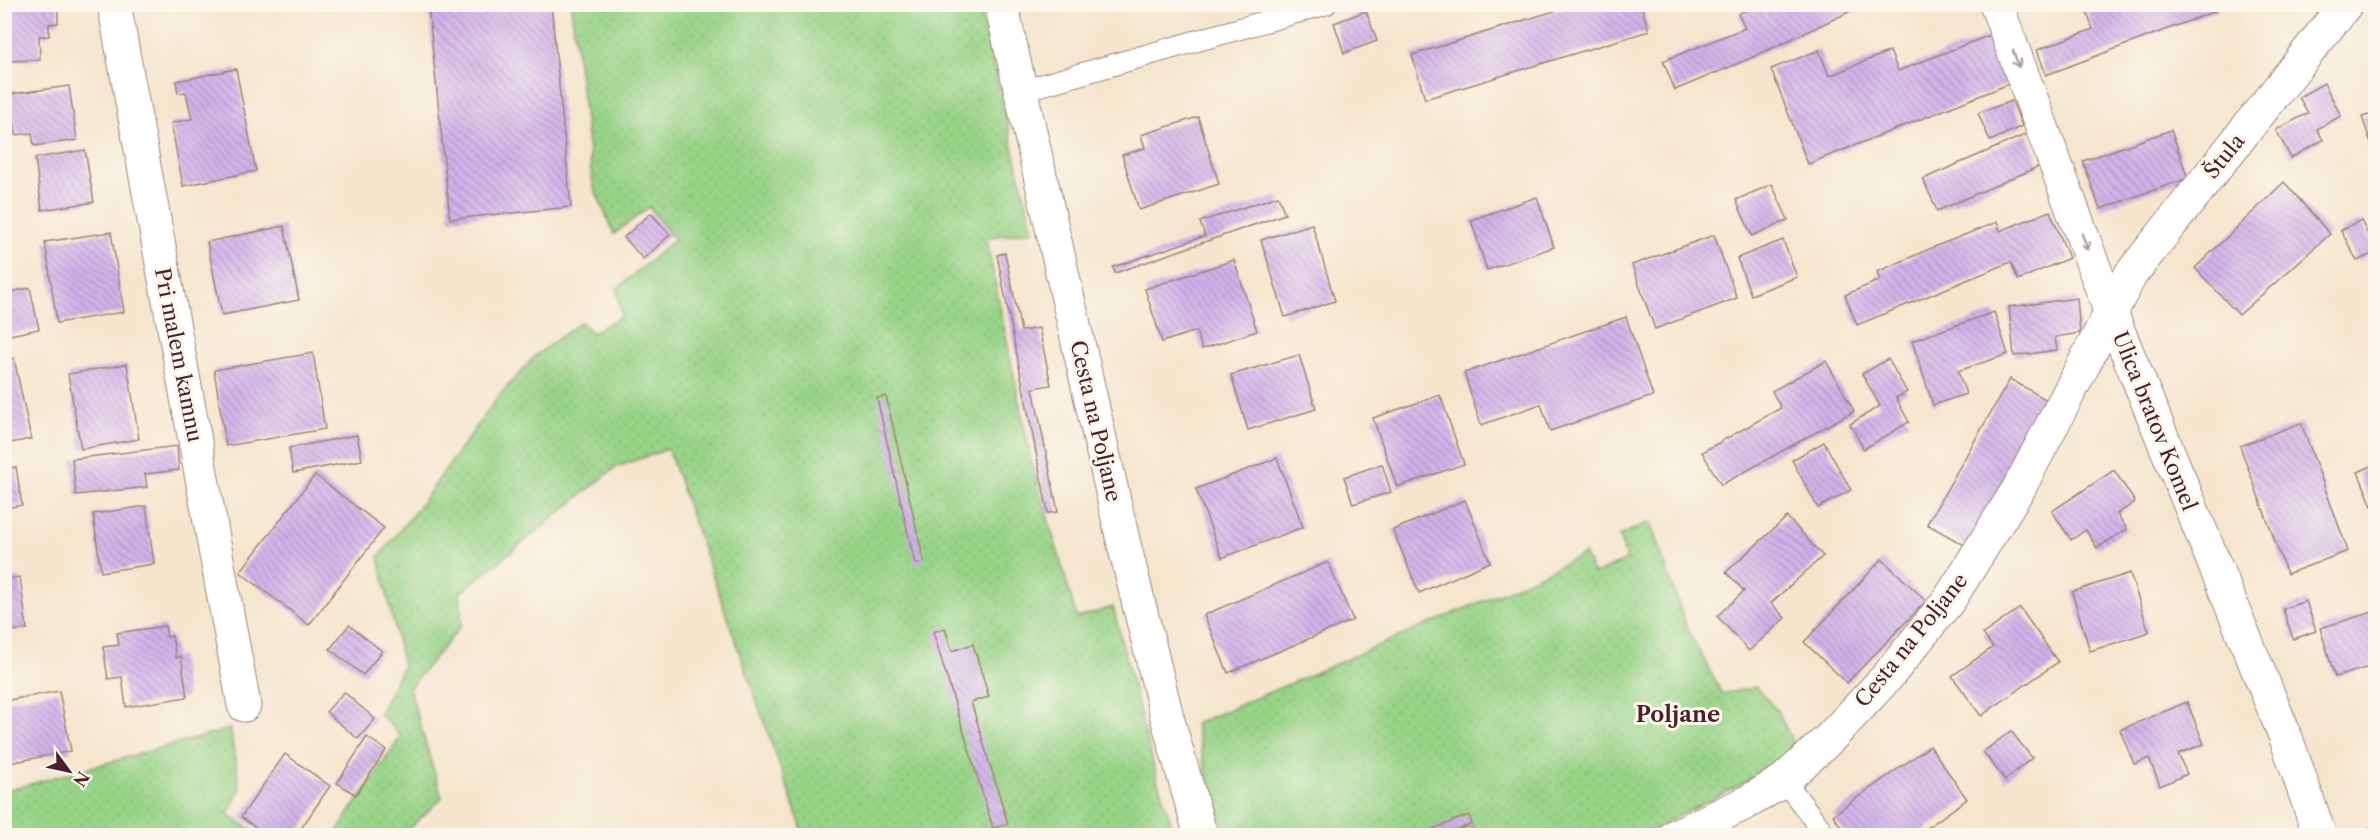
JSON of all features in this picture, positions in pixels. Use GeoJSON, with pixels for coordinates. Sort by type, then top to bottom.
{"type":"FeatureCollection","features":[{"type":"Feature","properties":{"kind":"street","name":"Pri malem kamnu"},"geometry":{"type":"LineString","coordinates":[[114,4],[244,705]]}},
{"type":"Feature","properties":{"kind":"street","name":"Cesta na Poljane"},"geometry":{"type":"LineString","coordinates":[[1001,4],[1123,540],[1167,717],[1201,836]]}},
{"type":"Feature","properties":{"kind":"street","name":"Ulica bratov Komel"},"geometry":{"type":"LineString","coordinates":[[1996,4],[2111,313],[2286,738],[2320,836]]}},
{"type":"Feature","properties":{"kind":"street","name":"Štula"},"geometry":{"type":"LineString","coordinates":[[2111,313],[2131,274],[2150,249],[2346,4]]}},
{"type":"Feature","properties":{"kind":"street","name":"Cesta na Poljane"},"geometry":{"type":"LineString","coordinates":[[1675,836],[1746,803],[1784,780],[1829,739],[1887,677],[1949,600],[2019,489],[2111,313]]}},
{"type":"Feature","properties":{"kind":"lane"},"geometry":{"type":"LineString","coordinates":[[1022,91],[1326,4]]}},
{"type":"Feature","properties":{"kind":"lane"},"geometry":{"type":"LineString","coordinates":[[1784,780],[1826,836]]}},
{"type":"Feature","properties":{"kind":"green space"},"geometry":{"type":"Polygon","coordinates":[[[571,5],[979,5],[1033,231],[986,238],[1031,460],[1077,618],[1113,607],[1157,779],[1175,835],[804,835],[668,449],[616,467],[460,593],[462,625],[409,688],[442,798],[402,835],[334,836],[401,736],[379,713],[403,666],[379,557],[421,504],[498,397],[536,355],[581,322],[592,333],[622,316],[617,289],[675,239],[649,207],[614,234],[593,185],[571,5]]]}},
{"type":"Feature","properties":{"kind":"green space"},"geometry":{"type":"Polygon","coordinates":[[[1650,522],[1687,628],[1722,694],[1756,687],[1778,712],[1795,747],[1779,765],[1643,835],[1476,835],[1474,826],[1449,836],[1227,836],[1206,771],[1195,724],[1499,594],[1584,554],[1594,574],[1627,560],[1619,536],[1650,522]]]}},
{"type":"Feature","properties":{"kind":"green space"},"geometry":{"type":"Polygon","coordinates":[[[230,729],[240,789],[228,814],[259,835],[5,835],[5,791],[230,729]]]}},
{"type":"Feature","properties":{"kind":"building"},"geometry":{"type":"Polygon","coordinates":[[[4,4],[58,4],[58,23],[49,24],[49,36],[39,36],[40,60],[4,61],[4,4]]]}},
{"type":"Feature","properties":{"kind":"building"},"geometry":{"type":"Polygon","coordinates":[[[428,4],[551,4],[571,207],[450,219],[428,4]]]}},
{"type":"Feature","properties":{"kind":"building"},"geometry":{"type":"Polygon","coordinates":[[[1577,4],[1641,4],[1649,31],[1425,99],[1412,55],[1577,4]]]}},
{"type":"Feature","properties":{"kind":"building"},"geometry":{"type":"Polygon","coordinates":[[[1758,4],[1866,4],[1751,58],[1675,90],[1663,61],[1745,28],[1738,14],[1758,4]]]}},
{"type":"Feature","properties":{"kind":"building"},"geometry":{"type":"Polygon","coordinates":[[[2109,4],[2216,4],[2218,10],[2046,75],[2037,50],[2093,29],[2087,13],[2109,4]]]}},
{"type":"Feature","properties":{"kind":"building"},"geometry":{"type":"Polygon","coordinates":[[[1366,11],[1377,41],[1344,53],[1334,23],[1366,11]]]}},
{"type":"Feature","properties":{"kind":"building"},"geometry":{"type":"Polygon","coordinates":[[[1990,35],[2009,84],[1808,164],[1771,69],[1819,50],[1829,76],[1890,51],[1898,71],[1990,35]]]}},
{"type":"Feature","properties":{"kind":"building"},"geometry":{"type":"Polygon","coordinates":[[[236,69],[256,171],[183,186],[171,123],[192,119],[186,92],[178,93],[176,81],[236,69]]]}},
{"type":"Feature","properties":{"kind":"building"},"geometry":{"type":"Polygon","coordinates":[[[2324,83],[2341,116],[2317,129],[2323,140],[2291,158],[2276,130],[2308,113],[2299,97],[2324,83]]]}},
{"type":"Feature","properties":{"kind":"building"},"geometry":{"type":"Polygon","coordinates":[[[69,86],[77,140],[34,146],[32,133],[16,135],[11,94],[69,86]]]}},
{"type":"Feature","properties":{"kind":"building"},"geometry":{"type":"Polygon","coordinates":[[[2012,101],[2022,126],[1990,141],[1978,113],[2012,101]]]}},
{"type":"Feature","properties":{"kind":"building"},"geometry":{"type":"Polygon","coordinates":[[[2376,113],[2376,154],[2375,154],[2362,117],[2376,113]]]}},
{"type":"Feature","properties":{"kind":"building"},"geometry":{"type":"Polygon","coordinates":[[[1198,117],[1219,184],[1139,210],[1122,155],[1145,148],[1141,135],[1198,117]]]}},
{"type":"Feature","properties":{"kind":"building"},"geometry":{"type":"Polygon","coordinates":[[[2171,130],[2188,178],[2100,209],[2083,161],[2171,130]]]}},
{"type":"Feature","properties":{"kind":"building"},"geometry":{"type":"Polygon","coordinates":[[[2027,134],[2040,166],[1937,211],[1923,179],[2027,134]]]}},
{"type":"Feature","properties":{"kind":"building"},"geometry":{"type":"Polygon","coordinates":[[[85,150],[94,202],[42,210],[35,158],[85,150]]]}},
{"type":"Feature","properties":{"kind":"building"},"geometry":{"type":"Polygon","coordinates":[[[2284,182],[2330,234],[2239,315],[2195,268],[2284,182]]]}},
{"type":"Feature","properties":{"kind":"building"},"geometry":{"type":"Polygon","coordinates":[[[1772,184],[1788,220],[1752,236],[1736,200],[1772,184]]]}},
{"type":"Feature","properties":{"kind":"building"},"geometry":{"type":"Polygon","coordinates":[[[1278,196],[1285,214],[1115,273],[1113,267],[1205,236],[1200,222],[1278,196]]]}},
{"type":"Feature","properties":{"kind":"building"},"geometry":{"type":"Polygon","coordinates":[[[1537,197],[1554,247],[1487,270],[1471,220],[1537,197]]]}},
{"type":"Feature","properties":{"kind":"building"},"geometry":{"type":"Polygon","coordinates":[[[2050,211],[2069,258],[2018,280],[2011,262],[1857,325],[1845,295],[1880,280],[1877,272],[1997,222],[2000,231],[2050,211]]]}},
{"type":"Feature","properties":{"kind":"building"},"geometry":{"type":"Polygon","coordinates":[[[651,213],[670,235],[643,259],[624,237],[651,213]]]}},
{"type":"Feature","properties":{"kind":"building"},"geometry":{"type":"Polygon","coordinates":[[[2361,220],[2376,252],[2357,261],[2341,230],[2361,220]]]}},
{"type":"Feature","properties":{"kind":"building"},"geometry":{"type":"Polygon","coordinates":[[[1312,224],[1335,301],[1285,317],[1261,240],[1312,224]]]}},
{"type":"Feature","properties":{"kind":"building"},"geometry":{"type":"Polygon","coordinates":[[[284,226],[299,300],[222,315],[207,242],[284,226]]]}},
{"type":"Feature","properties":{"kind":"building"},"geometry":{"type":"Polygon","coordinates":[[[111,232],[124,312],[57,323],[45,242],[111,232]]]}},
{"type":"Feature","properties":{"kind":"building"},"geometry":{"type":"Polygon","coordinates":[[[1714,235],[1737,298],[1655,329],[1632,265],[1714,235]]]}},
{"type":"Feature","properties":{"kind":"building"},"geometry":{"type":"Polygon","coordinates":[[[1783,240],[1797,277],[1751,295],[1737,258],[1783,240]]]}},
{"type":"Feature","properties":{"kind":"building"},"geometry":{"type":"Polygon","coordinates":[[[1005,253],[1021,331],[1039,328],[1051,385],[1033,388],[1058,512],[1048,513],[997,255],[1005,253]]]}},
{"type":"Feature","properties":{"kind":"building"},"geometry":{"type":"Polygon","coordinates":[[[1234,260],[1257,331],[1202,349],[1196,331],[1162,342],[1145,289],[1234,260]]]}},
{"type":"Feature","properties":{"kind":"building"},"geometry":{"type":"Polygon","coordinates":[[[30,288],[39,329],[5,336],[5,293],[30,288]]]}},
{"type":"Feature","properties":{"kind":"building"},"geometry":{"type":"Polygon","coordinates":[[[2077,298],[2080,333],[2055,337],[2057,350],[2014,356],[2009,307],[2077,298]]]}},
{"type":"Feature","properties":{"kind":"building"},"geometry":{"type":"Polygon","coordinates":[[[1994,312],[2008,354],[1958,371],[1966,394],[1933,405],[1912,341],[1994,312]]]}},
{"type":"Feature","properties":{"kind":"building"},"geometry":{"type":"Polygon","coordinates":[[[1626,317],[1653,396],[1550,431],[1541,404],[1481,425],[1464,373],[1626,317]]]}},
{"type":"Feature","properties":{"kind":"building"},"geometry":{"type":"Polygon","coordinates":[[[313,353],[325,429],[226,446],[214,370],[313,353]]]}},
{"type":"Feature","properties":{"kind":"building"},"geometry":{"type":"Polygon","coordinates":[[[1299,355],[1316,409],[1248,430],[1231,375],[1299,355]]]}},
{"type":"Feature","properties":{"kind":"building"},"geometry":{"type":"Polygon","coordinates":[[[14,358],[31,439],[5,444],[5,360],[14,358]]]}},
{"type":"Feature","properties":{"kind":"building"},"geometry":{"type":"Polygon","coordinates":[[[1888,359],[1907,392],[1896,398],[1909,422],[1864,449],[1850,424],[1880,406],[1862,374],[1888,359]]]}},
{"type":"Feature","properties":{"kind":"building"},"geometry":{"type":"Polygon","coordinates":[[[1826,361],[1854,411],[1721,485],[1702,452],[1781,408],[1772,391],[1826,361]]]}},
{"type":"Feature","properties":{"kind":"building"},"geometry":{"type":"Polygon","coordinates":[[[127,364],[139,439],[81,449],[68,374],[127,364]]]}},
{"type":"Feature","properties":{"kind":"building"},"geometry":{"type":"Polygon","coordinates":[[[2010,379],[2054,404],[1971,549],[1927,524],[2010,379]]]}},
{"type":"Feature","properties":{"kind":"building"},"geometry":{"type":"Polygon","coordinates":[[[1440,395],[1464,464],[1397,487],[1373,418],[1440,395]]]}},
{"type":"Feature","properties":{"kind":"building"},"geometry":{"type":"Polygon","coordinates":[[[886,396],[924,562],[915,564],[877,398],[886,396]]]}},
{"type":"Feature","properties":{"kind":"building"},"geometry":{"type":"Polygon","coordinates":[[[2301,423],[2348,551],[2287,574],[2240,446],[2301,423]]]}},
{"type":"Feature","properties":{"kind":"building"},"geometry":{"type":"Polygon","coordinates":[[[357,435],[362,460],[293,473],[289,448],[357,435]]]}},
{"type":"Feature","properties":{"kind":"building"},"geometry":{"type":"Polygon","coordinates":[[[1824,442],[1851,490],[1818,508],[1792,460],[1824,442]]]}},
{"type":"Feature","properties":{"kind":"building"},"geometry":{"type":"Polygon","coordinates":[[[177,446],[179,470],[145,474],[147,487],[76,495],[72,459],[177,446]]]}},
{"type":"Feature","properties":{"kind":"building"},"geometry":{"type":"Polygon","coordinates":[[[1277,458],[1303,527],[1222,558],[1196,489],[1277,458]]]}},
{"type":"Feature","properties":{"kind":"building"},"geometry":{"type":"Polygon","coordinates":[[[1382,464],[1391,492],[1353,504],[1344,477],[1382,464]]]}},
{"type":"Feature","properties":{"kind":"building"},"geometry":{"type":"Polygon","coordinates":[[[2376,464],[2376,505],[2372,506],[2358,472],[2376,464]]]}},
{"type":"Feature","properties":{"kind":"building"},"geometry":{"type":"Polygon","coordinates":[[[16,467],[22,505],[5,508],[5,469],[16,467]]]}},
{"type":"Feature","properties":{"kind":"building"},"geometry":{"type":"Polygon","coordinates":[[[2114,470],[2135,502],[2117,514],[2127,529],[2097,548],[2086,530],[2071,540],[2052,511],[2114,470]]]}},
{"type":"Feature","properties":{"kind":"building"},"geometry":{"type":"Polygon","coordinates":[[[315,475],[384,528],[309,625],[240,572],[315,475]]]}},
{"type":"Feature","properties":{"kind":"building"},"geometry":{"type":"Polygon","coordinates":[[[1465,500],[1490,562],[1419,593],[1393,530],[1465,500]]]}},
{"type":"Feature","properties":{"kind":"building"},"geometry":{"type":"Polygon","coordinates":[[[146,506],[154,564],[101,572],[93,514],[146,506]]]}},
{"type":"Feature","properties":{"kind":"building"},"geometry":{"type":"Polygon","coordinates":[[[1787,517],[1823,556],[1771,603],[1785,618],[1749,651],[1717,616],[1744,591],[1726,572],[1787,517]]]}},
{"type":"Feature","properties":{"kind":"building"},"geometry":{"type":"Polygon","coordinates":[[[1882,559],[1926,601],[1847,683],[1804,642],[1882,559]]]}},
{"type":"Feature","properties":{"kind":"building"},"geometry":{"type":"Polygon","coordinates":[[[1328,562],[1353,620],[1228,673],[1204,615],[1328,562]]]}},
{"type":"Feature","properties":{"kind":"building"},"geometry":{"type":"Polygon","coordinates":[[[4,567],[7,579],[20,577],[27,629],[4,632],[4,567]]]}},
{"type":"Feature","properties":{"kind":"building"},"geometry":{"type":"Polygon","coordinates":[[[2130,573],[2149,632],[2090,651],[2072,592],[2130,573]]]}},
{"type":"Feature","properties":{"kind":"building"},"geometry":{"type":"Polygon","coordinates":[[[2306,601],[2316,631],[2293,639],[2283,609],[2306,601]]]}},
{"type":"Feature","properties":{"kind":"building"},"geometry":{"type":"Polygon","coordinates":[[[2020,608],[2058,662],[1981,716],[1952,676],[1993,647],[1983,634],[2020,608]]]}},
{"type":"Feature","properties":{"kind":"building"},"geometry":{"type":"Polygon","coordinates":[[[2376,611],[2376,665],[2335,677],[2320,628],[2376,611]]]}},
{"type":"Feature","properties":{"kind":"building"},"geometry":{"type":"Polygon","coordinates":[[[349,625],[382,651],[363,675],[330,649],[349,625]]]}},
{"type":"Feature","properties":{"kind":"building"},"geometry":{"type":"Polygon","coordinates":[[[165,626],[167,637],[172,636],[176,658],[181,656],[187,697],[126,707],[122,677],[108,679],[103,647],[119,645],[117,633],[165,626]]]}},
{"type":"Feature","properties":{"kind":"building"},"geometry":{"type":"Polygon","coordinates":[[[945,628],[952,651],[973,644],[989,697],[971,702],[1008,824],[993,828],[933,632],[945,628]]]}},
{"type":"Feature","properties":{"kind":"building"},"geometry":{"type":"Polygon","coordinates":[[[59,691],[71,751],[4,764],[4,701],[59,691]]]}},
{"type":"Feature","properties":{"kind":"building"},"geometry":{"type":"Polygon","coordinates":[[[344,692],[375,719],[358,739],[326,712],[344,692]]]}},
{"type":"Feature","properties":{"kind":"building"},"geometry":{"type":"Polygon","coordinates":[[[2187,702],[2204,744],[2178,754],[2187,774],[2160,786],[2149,758],[2134,764],[2120,730],[2187,702]]]}},
{"type":"Feature","properties":{"kind":"building"},"geometry":{"type":"Polygon","coordinates":[[[2011,731],[2032,758],[2005,780],[1983,752],[2011,731]]]}},
{"type":"Feature","properties":{"kind":"building"},"geometry":{"type":"Polygon","coordinates":[[[367,737],[386,750],[356,795],[337,783],[367,737]]]}},
{"type":"Feature","properties":{"kind":"building"},"geometry":{"type":"Polygon","coordinates":[[[1930,746],[1967,799],[1916,836],[1847,836],[1833,815],[1930,746]]]}},
{"type":"Feature","properties":{"kind":"building"},"geometry":{"type":"Polygon","coordinates":[[[285,754],[330,786],[296,836],[267,836],[241,817],[285,754]]]}},
{"type":"Feature","properties":{"kind":"building"},"geometry":{"type":"Polygon","coordinates":[[[1469,815],[1472,824],[1441,836],[1415,836],[1469,815]]]}},
{"type":"Feature","properties":{"kind":"building"},"geometry":{"type":"Polygon","coordinates":[[[2376,824],[2376,836],[2370,836],[2366,830],[2376,824]]]}},
{"type":"Feature","properties":{"kind":"district","name":"Poljane"},"geometry":{"type":"Point","coordinates":[1678,714]}}]}
